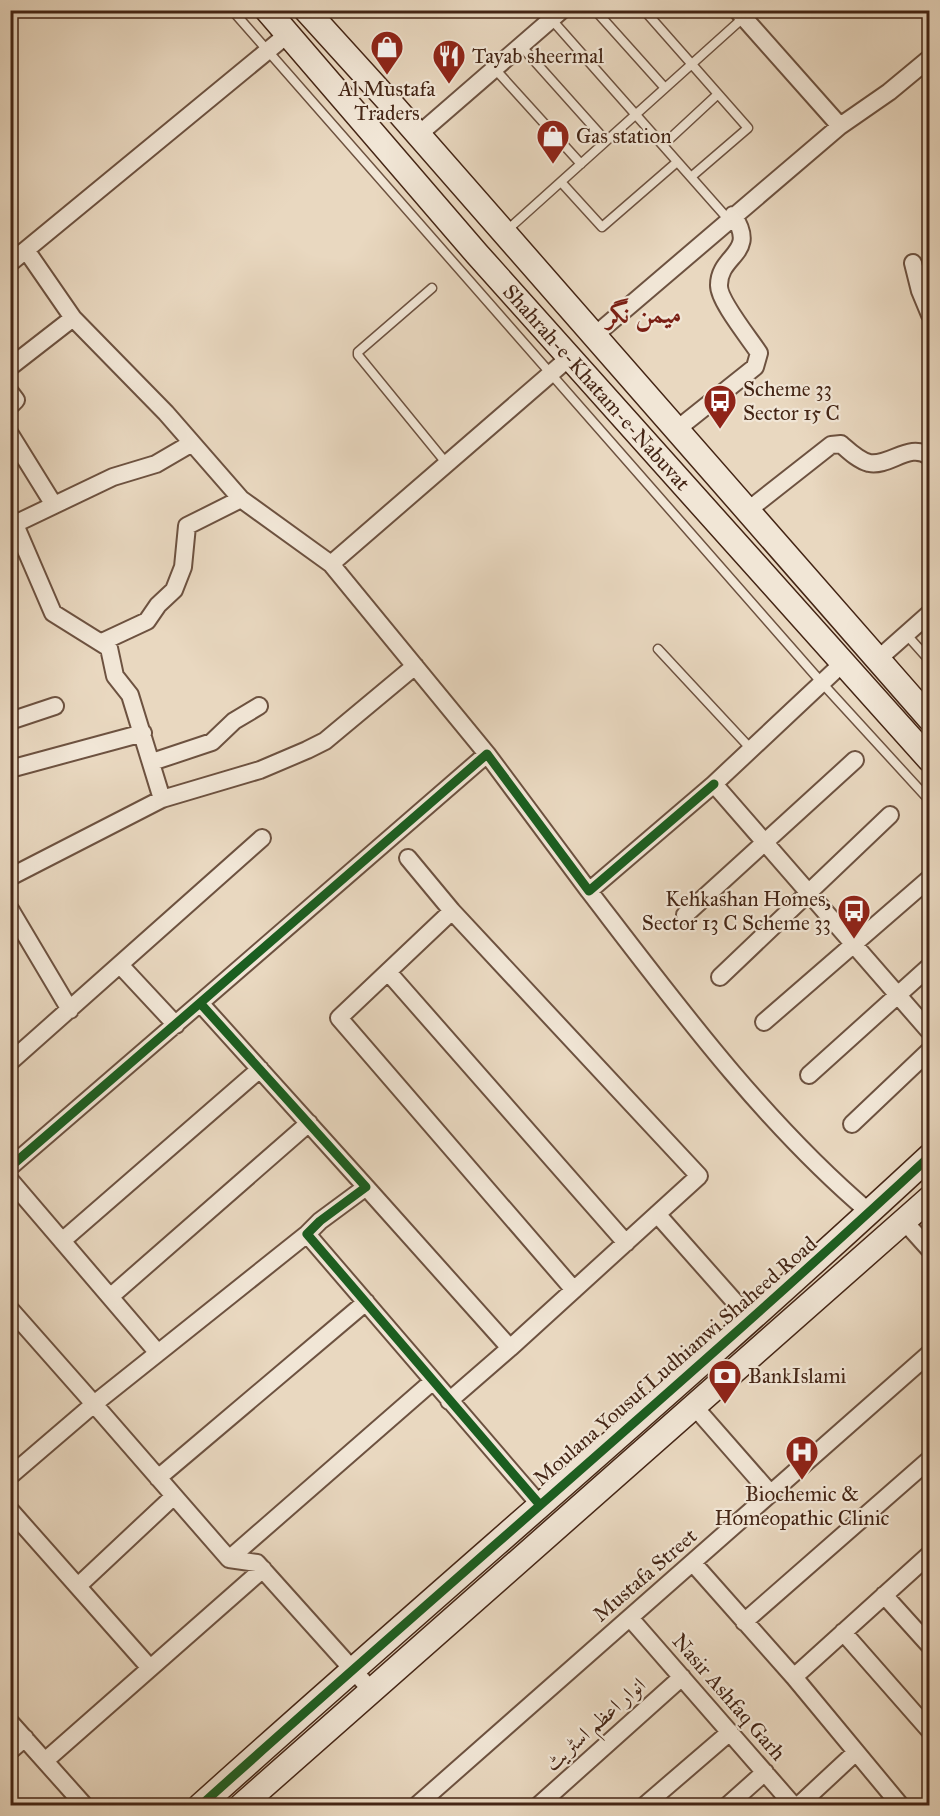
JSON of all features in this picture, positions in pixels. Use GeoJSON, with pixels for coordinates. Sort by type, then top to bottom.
{"type":"FeatureCollection","features":[{"type":"Feature","properties":{"kind":"main road","name":"Shahrah-e-Khatam-e-Nabuvat"},"geometry":{"type":"LineString","coordinates":[[267,10],[477,254],[930,760]]}},
{"type":"Feature","properties":{"kind":"main road","name":"Shahrah-e-Khatam-e-Nabuvat"},"geometry":{"type":"LineString","coordinates":[[306,10],[930,719]]}},
{"type":"Feature","properties":{"kind":"main road","name":"Moulana Yousuf Ludhianwi Shaheed Road"},"geometry":{"type":"LineString","coordinates":[[200,1806],[351,1669],[750,1319],[930,1156]]}},
{"type":"Feature","properties":{"kind":"main road"},"geometry":{"type":"LineString","coordinates":[[252,1802],[371,1690],[930,1198]]}},
{"type":"Feature","properties":{"kind":"street"},"geometry":{"type":"LineString","coordinates":[[740,14],[840,126]]}},
{"type":"Feature","properties":{"kind":"street"},"geometry":{"type":"LineString","coordinates":[[418,135],[557,15]]}},
{"type":"Feature","properties":{"kind":"street"},"geometry":{"type":"LineString","coordinates":[[10,263],[288,34]]}},
{"type":"Feature","properties":{"kind":"street"},"geometry":{"type":"LineString","coordinates":[[594,336],[840,126],[889,92],[930,58]]}},
{"type":"Feature","properties":{"kind":"street"},"geometry":{"type":"LineString","coordinates":[[676,430],[755,367],[759,360],[759,353],[724,300],[718,285],[720,277],[742,242],[742,228],[731,217]]}},
{"type":"Feature","properties":{"kind":"street"},"geometry":{"type":"LineString","coordinates":[[26,250],[73,318],[192,443],[241,499],[331,564],[487,754],[589,891],[742,1081],[802,1149],[869,1212]]}},
{"type":"Feature","properties":{"kind":"street"},"geometry":{"type":"LineString","coordinates":[[914,263],[920,291],[930,315]]}},
{"type":"Feature","properties":{"kind":"street"},"geometry":{"type":"LineString","coordinates":[[10,368],[73,318]]}},
{"type":"Feature","properties":{"kind":"street"},"geometry":{"type":"LineString","coordinates":[[331,564],[570,357]]}},
{"type":"Feature","properties":{"kind":"street"},"geometry":{"type":"LineString","coordinates":[[10,392],[16,400],[10,406]]}},
{"type":"Feature","properties":{"kind":"street"},"geometry":{"type":"LineString","coordinates":[[10,434],[54,506]]}},
{"type":"Feature","properties":{"kind":"street"},"geometry":{"type":"LineString","coordinates":[[162,799],[130,695],[115,676],[111,653],[102,642],[53,613],[14,532],[21,521],[113,477],[156,464],[192,443]]}},
{"type":"Feature","properties":{"kind":"street"},"geometry":{"type":"LineString","coordinates":[[747,512],[831,445],[841,444],[861,460],[869,463],[883,462],[910,452],[924,452],[930,457]]}},
{"type":"Feature","properties":{"kind":"street"},"geometry":{"type":"LineString","coordinates":[[102,642],[147,621],[158,605],[174,590],[183,567],[187,526],[241,499]]}},
{"type":"Feature","properties":{"kind":"street"},"geometry":{"type":"LineString","coordinates":[[877,660],[930,614]]}},
{"type":"Feature","properties":{"kind":"street"},"geometry":{"type":"LineString","coordinates":[[589,891],[714,784],[843,663]]}},
{"type":"Feature","properties":{"kind":"street"},"geometry":{"type":"LineString","coordinates":[[10,877],[162,799],[260,770],[325,741],[415,666]]}},
{"type":"Feature","properties":{"kind":"street"},"geometry":{"type":"LineString","coordinates":[[10,721],[55,706]]}},
{"type":"Feature","properties":{"kind":"street"},"geometry":{"type":"LineString","coordinates":[[152,762],[212,742],[234,721],[258,706]]}},
{"type":"Feature","properties":{"kind":"street"},"geometry":{"type":"LineString","coordinates":[[10,769],[143,733]]}},
{"type":"Feature","properties":{"kind":"street"},"geometry":{"type":"LineString","coordinates":[[10,1167],[487,754]]}},
{"type":"Feature","properties":{"kind":"street"},"geometry":{"type":"LineString","coordinates":[[684,915],[855,760]]}},
{"type":"Feature","properties":{"kind":"street"},"geometry":{"type":"LineString","coordinates":[[714,784],[930,1032]]}},
{"type":"Feature","properties":{"kind":"street"},"geometry":{"type":"LineString","coordinates":[[720,977],[890,815]]}},
{"type":"Feature","properties":{"kind":"street"},"geometry":{"type":"LineString","coordinates":[[10,1062],[121,966],[262,838]]}},
{"type":"Feature","properties":{"kind":"street"},"geometry":{"type":"LineString","coordinates":[[408,858],[452,911],[699,1176],[449,1401]]}},
{"type":"Feature","properties":{"kind":"street"},"geometry":{"type":"LineString","coordinates":[[764,1022],[930,878]]}},
{"type":"Feature","properties":{"kind":"street"},"geometry":{"type":"LineString","coordinates":[[452,911],[339,1018],[574,1290]]}},
{"type":"Feature","properties":{"kind":"street"},"geometry":{"type":"LineString","coordinates":[[12,915],[70,1010]]}},
{"type":"Feature","properties":{"kind":"street"},"geometry":{"type":"LineString","coordinates":[[121,966],[176,1024]]}},
{"type":"Feature","properties":{"kind":"street"},"geometry":{"type":"LineString","coordinates":[[809,1074],[930,966]]}},
{"type":"Feature","properties":{"kind":"street"},"geometry":{"type":"LineString","coordinates":[[388,972],[626,1243]]}},
{"type":"Feature","properties":{"kind":"street"},"geometry":{"type":"LineString","coordinates":[[200,1003],[510,1348]]}},
{"type":"Feature","properties":{"kind":"street"},"geometry":{"type":"LineString","coordinates":[[852,1124],[930,1050]]}},
{"type":"Feature","properties":{"kind":"street"},"geometry":{"type":"LineString","coordinates":[[62,1241],[260,1069]]}},
{"type":"Feature","properties":{"kind":"street"},"geometry":{"type":"LineString","coordinates":[[110,1297],[309,1123]]}},
{"type":"Feature","properties":{"kind":"street"},"geometry":{"type":"LineString","coordinates":[[10,1180],[158,1353]]}},
{"type":"Feature","properties":{"kind":"street"},"geometry":{"type":"LineString","coordinates":[[10,1476],[94,1404],[366,1186]]}},
{"type":"Feature","properties":{"kind":"street"},"geometry":{"type":"LineString","coordinates":[[657,1214],[750,1319]]}},
{"type":"Feature","properties":{"kind":"street"},"geometry":{"type":"LineString","coordinates":[[903,1221],[930,1250]]}},
{"type":"Feature","properties":{"kind":"street"},"geometry":{"type":"LineString","coordinates":[[307,1234],[540,1505]]}},
{"type":"Feature","properties":{"kind":"street"},"geometry":{"type":"LineString","coordinates":[[158,1478],[366,1302]]}},
{"type":"Feature","properties":{"kind":"street"},"geometry":{"type":"LineString","coordinates":[[10,1309],[229,1559],[257,1563],[371,1690]]}},
{"type":"Feature","properties":{"kind":"street","name":"Mustafa Street"},"geometry":{"type":"LineString","coordinates":[[425,1803],[930,1353]]}},
{"type":"Feature","properties":{"kind":"street"},"geometry":{"type":"LineString","coordinates":[[229,1559],[434,1381]]}},
{"type":"Feature","properties":{"kind":"street"},"geometry":{"type":"LineString","coordinates":[[693,1405],[771,1494]]}},
{"type":"Feature","properties":{"kind":"street"},"geometry":{"type":"LineString","coordinates":[[744,1622],[930,1459]]}},
{"type":"Feature","properties":{"kind":"street"},"geometry":{"type":"LineString","coordinates":[[78,1586],[174,1496]]}},
{"type":"Feature","properties":{"kind":"street"},"geometry":{"type":"LineString","coordinates":[[10,1510],[150,1668]]}},
{"type":"Feature","properties":{"kind":"street"},"geometry":{"type":"LineString","coordinates":[[794,1677],[884,1595],[927,1561]]}},
{"type":"Feature","properties":{"kind":"street"},"geometry":{"type":"LineString","coordinates":[[693,1563],[794,1677],[901,1806]]}},
{"type":"Feature","properties":{"kind":"street"},"geometry":{"type":"LineString","coordinates":[[46,1760],[263,1569]]}},
{"type":"Feature","properties":{"kind":"street"},"geometry":{"type":"LineString","coordinates":[[884,1595],[930,1646]]}},
{"type":"Feature","properties":{"kind":"street","name":"Nasir Ashfaq Garh"},"geometry":{"type":"LineString","coordinates":[[630,1618],[796,1806]]}},
{"type":"Feature","properties":{"kind":"street"},"geometry":{"type":"LineString","coordinates":[[843,1632],[930,1731]]}},
{"type":"Feature","properties":{"kind":"street","name":"انوار اعظم اسٹریٹ"},"geometry":{"type":"LineString","coordinates":[[538,1806],[682,1677]]}},
{"type":"Feature","properties":{"kind":"street"},"geometry":{"type":"LineString","coordinates":[[10,1722],[85,1806]]}},
{"type":"Feature","properties":{"kind":"street"},"geometry":{"type":"LineString","coordinates":[[644,1806],[730,1732]]}},
{"type":"Feature","properties":{"kind":"street"},"geometry":{"type":"LineString","coordinates":[[10,1751],[25,1738]]}},
{"type":"Feature","properties":{"kind":"street"},"geometry":{"type":"LineString","coordinates":[[796,1806],[856,1752]]}},
{"type":"Feature","properties":{"kind":"street"},"geometry":{"type":"LineString","coordinates":[[727,1806],[765,1772]]}},
{"type":"Feature","properties":{"kind":"lane"},"geometry":{"type":"LineString","coordinates":[[232,10],[822,683],[930,801]]}},
{"type":"Feature","properties":{"kind":"lane"},"geometry":{"type":"LineString","coordinates":[[595,10],[665,88]]}},
{"type":"Feature","properties":{"kind":"lane"},"geometry":{"type":"LineString","coordinates":[[644,10],[748,128],[691,177]]}},
{"type":"Feature","properties":{"kind":"lane"},"geometry":{"type":"LineString","coordinates":[[504,233],[692,64],[740,14]]}},
{"type":"Feature","properties":{"kind":"lane"},"geometry":{"type":"LineString","coordinates":[[557,15],[636,115],[677,162],[731,217]]}},
{"type":"Feature","properties":{"kind":"lane"},"geometry":{"type":"LineString","coordinates":[[521,46],[606,141]]}},
{"type":"Feature","properties":{"kind":"lane"},"geometry":{"type":"LineString","coordinates":[[495,69],[581,164]]}},
{"type":"Feature","properties":{"kind":"lane"},"geometry":{"type":"LineString","coordinates":[[663,145],[718,94]]}},
{"type":"Feature","properties":{"kind":"lane"},"geometry":{"type":"LineString","coordinates":[[561,182],[602,228],[677,162]]}},
{"type":"Feature","properties":{"kind":"lane"},"geometry":{"type":"LineString","coordinates":[[432,288],[358,352],[358,355],[447,464]]}},
{"type":"Feature","properties":{"kind":"lane"},"geometry":{"type":"LineString","coordinates":[[906,634],[930,661]]}},
{"type":"Feature","properties":{"kind":"lane"},"geometry":{"type":"LineString","coordinates":[[658,649],[751,749]]}},
{"type":"Feature","properties":{"kind":"cycle path"},"geometry":{"type":"LineString","coordinates":[[200,1003],[487,754],[589,891],[714,784]]}},
{"type":"Feature","properties":{"kind":"cycle path"},"geometry":{"type":"LineString","coordinates":[[10,1167],[200,1003],[366,1187],[320,1221],[307,1234],[540,1505]]}},
{"type":"Feature","properties":{"kind":"cycle path"},"geometry":{"type":"LineString","coordinates":[[200,1806],[749,1321],[930,1156]]}},
{"type":"Feature","properties":{"kind":"place","name":"Al Mustafa Traders"},"geometry":{"type":"Point","coordinates":[387,76]}},
{"type":"Feature","properties":{"kind":"place","name":"Tayab sheermal"},"geometry":{"type":"Point","coordinates":[449,85]}},
{"type":"Feature","properties":{"kind":"place","name":"Gas station"},"geometry":{"type":"Point","coordinates":[553,165]}},
{"type":"Feature","properties":{"kind":"place","name":"Scheme 33 Sector 15 C"},"geometry":{"type":"Point","coordinates":[720,430]}},
{"type":"Feature","properties":{"kind":"place","name":"Kehkashan Homes, Sector 13 C Scheme 33"},"geometry":{"type":"Point","coordinates":[854,940]}},
{"type":"Feature","properties":{"kind":"place","name":"BankIslami"},"geometry":{"type":"Point","coordinates":[725,1405]}},
{"type":"Feature","properties":{"kind":"place","name":"Biochemic & Homeopathic Clinic"},"geometry":{"type":"Point","coordinates":[802,1481]}},
{"type":"Feature","properties":{"kind":"district","name":"میمن نگر"},"geometry":{"type":"Point","coordinates":[644,314]}}]}
